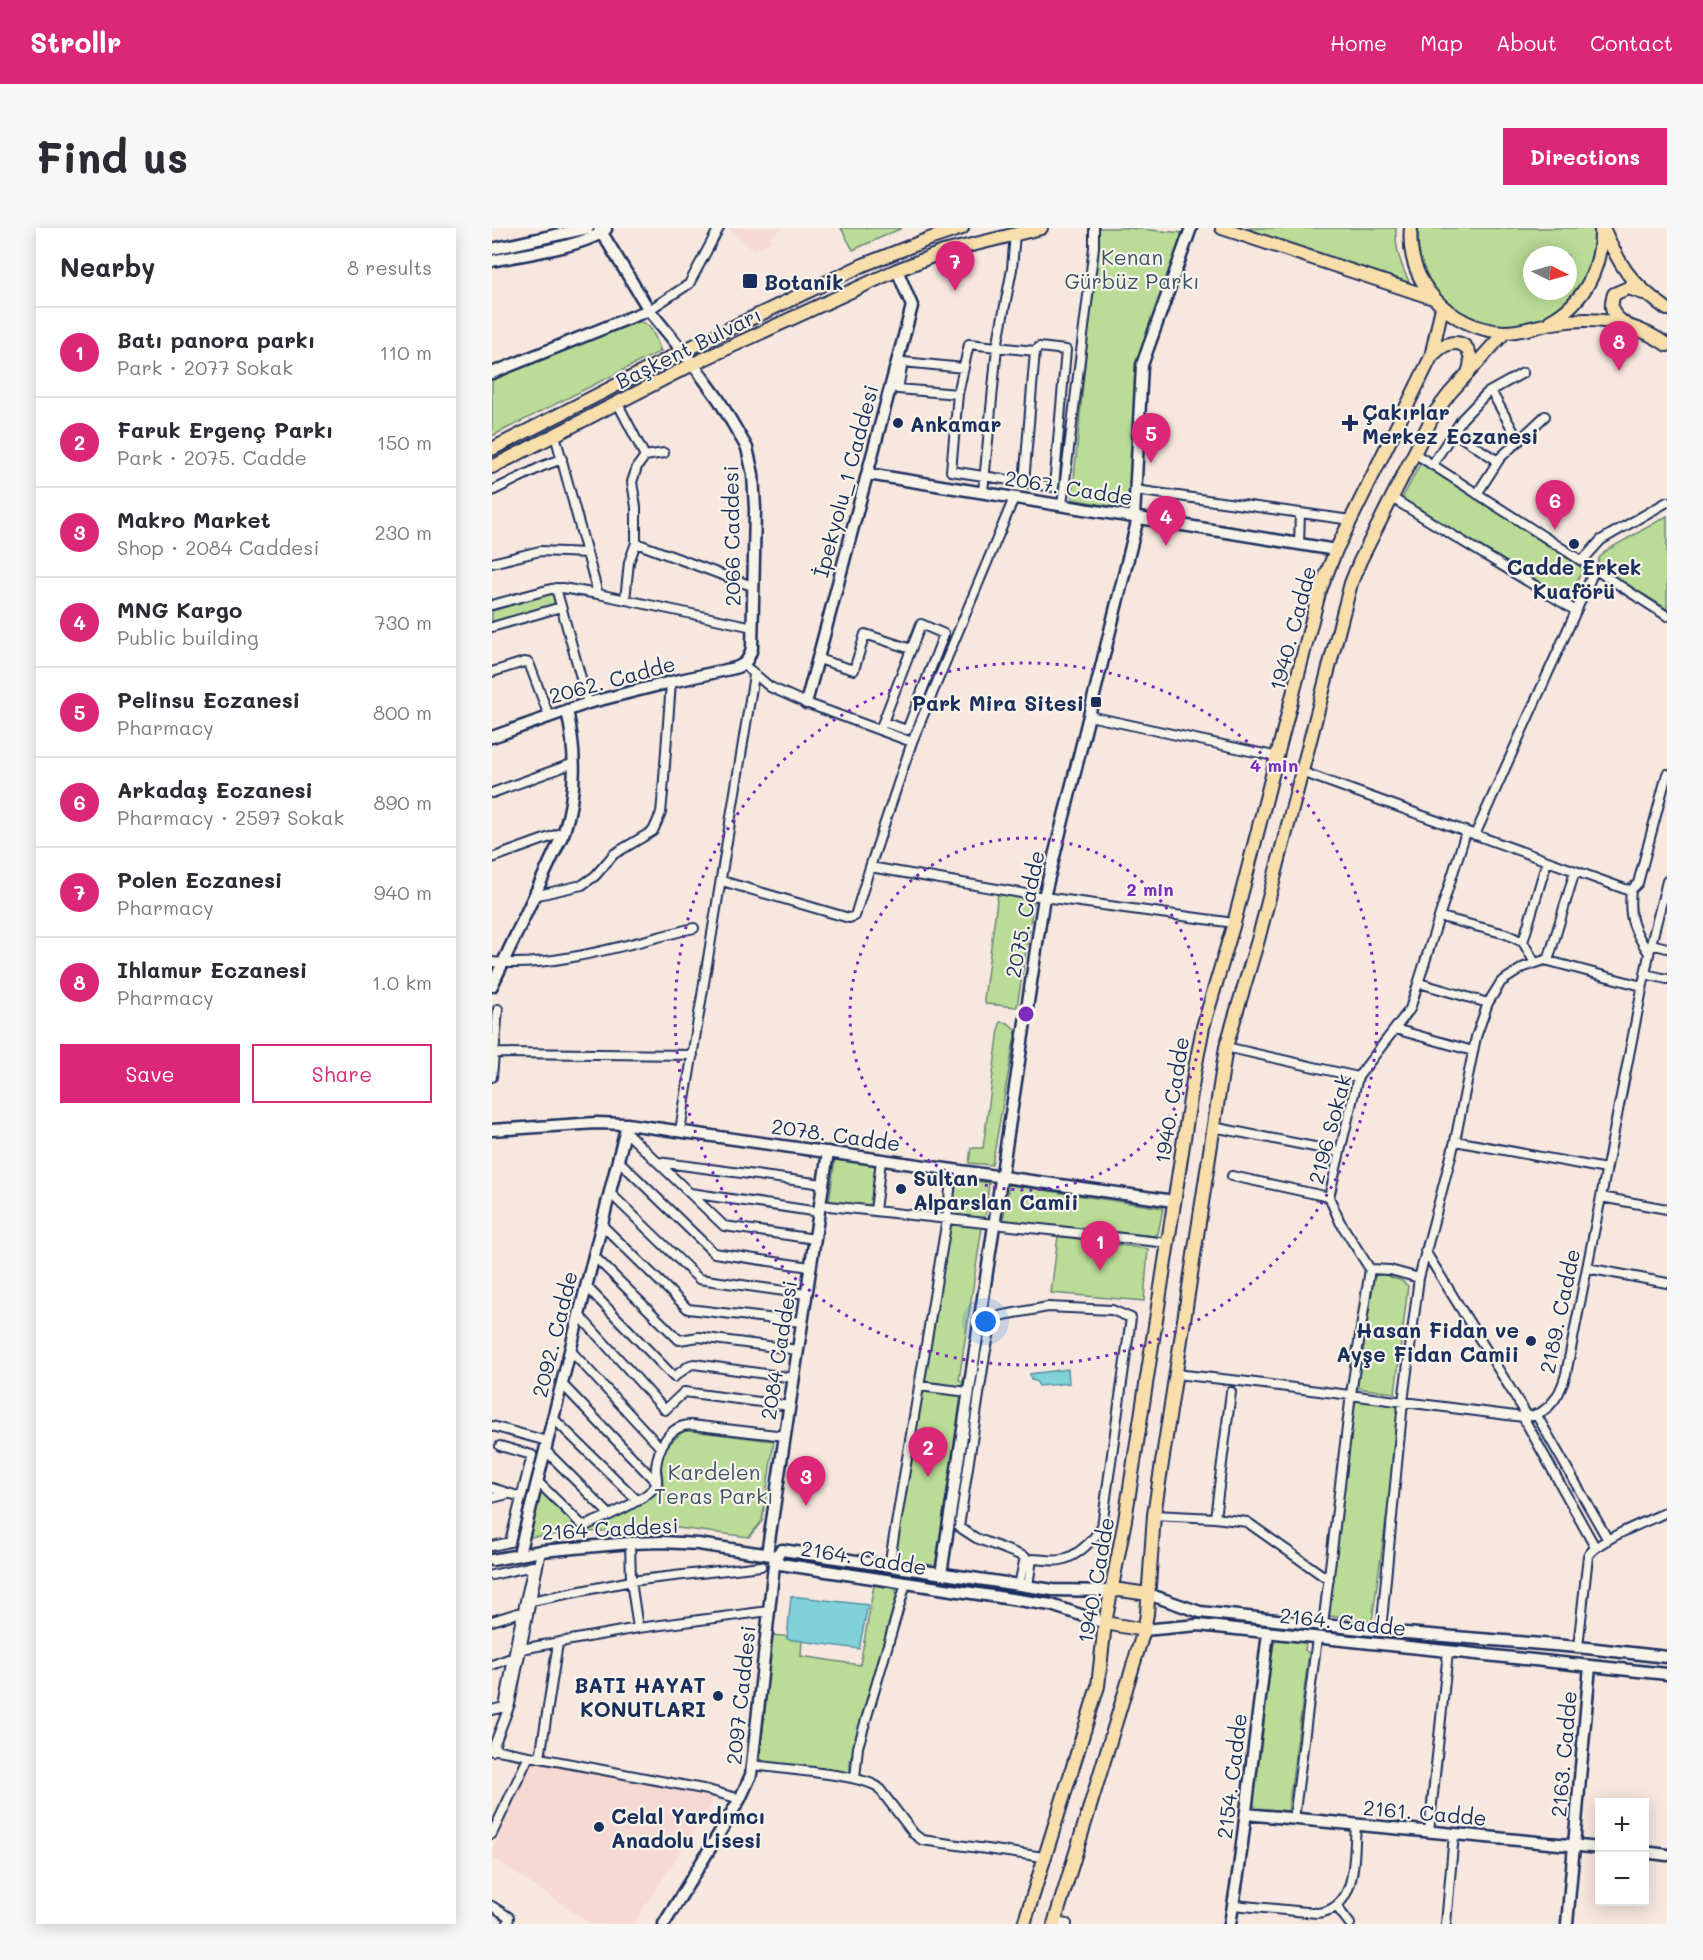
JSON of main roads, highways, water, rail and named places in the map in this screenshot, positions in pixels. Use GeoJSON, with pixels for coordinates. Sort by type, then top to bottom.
{"type":"FeatureCollection","features":[{"type":"Feature","properties":{"kind":"main road","name":"Başkent Bulvarı"},"geometry":{"type":"LineString","coordinates":[[492,449],[683,351],[863,265],[928,238],[962,228]]}},
{"type":"Feature","properties":{"kind":"main road","name":"Başkent Bulvarı"},"geometry":{"type":"LineString","coordinates":[[492,467],[693,364],[897,270],[943,252],[1041,228]]}},
{"type":"Feature","properties":{"kind":"main road"},"geometry":{"type":"LineString","coordinates":[[1222,228],[1433,298]]}},
{"type":"Feature","properties":{"kind":"main road"},"geometry":{"type":"LineString","coordinates":[[1411,228],[1413,259],[1421,280],[1433,298],[1461,320],[1482,329],[1504,332],[1564,321],[1624,323]]}},
{"type":"Feature","properties":{"kind":"main road"},"geometry":{"type":"LineString","coordinates":[[1602,228],[1628,276],[1644,293],[1667,309]]}},
{"type":"Feature","properties":{"kind":"main road"},"geometry":{"type":"LineString","coordinates":[[1538,326],[1566,311],[1587,287],[1599,257],[1602,228]]}},
{"type":"Feature","properties":{"kind":"main road"},"geometry":{"type":"LineString","coordinates":[[1644,293],[1628,288],[1614,294],[1611,303],[1612,312],[1624,323],[1649,332],[1667,345]]}},
{"type":"Feature","properties":{"kind":"main road","name":"1940. Cadde"},"geometry":{"type":"LineString","coordinates":[[1024,1924],[1098,1686],[1105,1623],[1125,1520],[1198,1049],[1234,923],[1319,593],[1336,550],[1431,357],[1442,307]]}},
{"type":"Feature","properties":{"kind":"main road"},"geometry":{"type":"LineString","coordinates":[[1059,1923],[1144,1630],[1154,1515],[1226,1047],[1258,939],[1351,583],[1434,414],[1504,332]]}},
{"type":"Feature","properties":{"kind":"main road"},"geometry":{"type":"LineString","coordinates":[[1431,357],[1446,345],[1464,346],[1471,353],[1472,362],[1464,379]]}},
{"type":"Feature","properties":{"kind":"main road","name":"2164. Cadde"},"geometry":{"type":"LineString","coordinates":[[1110,1592],[1120,1590],[1148,1594]]}},
{"type":"Feature","properties":{"kind":"main road","name":"2164. Cadde"},"geometry":{"type":"LineString","coordinates":[[1105,1623],[1144,1630]]}},
{"type":"Feature","properties":{"kind":"water"},"geometry":{"type":"Polygon","coordinates":[[[1068,1369],[1069,1383],[1039,1386],[1036,1381],[1031,1380],[1030,1374],[1068,1369]]]}},
{"type":"Feature","properties":{"kind":"water"},"geometry":{"type":"Polygon","coordinates":[[[791,1596],[868,1605],[859,1649],[787,1639],[791,1596]]]}},
{"type":"Feature","properties":{"kind":"place","name":"Botanik"},"geometry":{"type":"Point","coordinates":[750,281]}},
{"type":"Feature","properties":{"kind":"place","name":"Polen Eczanesi"},"geometry":{"type":"Point","coordinates":[955,291]}},
{"type":"Feature","properties":{"kind":"place","name":"Ihlamur Eczanesi"},"geometry":{"type":"Point","coordinates":[1619,371]}},
{"type":"Feature","properties":{"kind":"place","name":"Ankamar"},"geometry":{"type":"Point","coordinates":[898,423]}},
{"type":"Feature","properties":{"kind":"place","name":"Çakırlar Merkez Eczanesi"},"geometry":{"type":"Point","coordinates":[1350,423]}},
{"type":"Feature","properties":{"kind":"place","name":"Pelinsu Eczanesi"},"geometry":{"type":"Point","coordinates":[1151,463]}},
{"type":"Feature","properties":{"kind":"place","name":"Arkadaş Eczanesi"},"geometry":{"type":"Point","coordinates":[1555,530]}},
{"type":"Feature","properties":{"kind":"place","name":"Cadde Erkek Kuaförü"},"geometry":{"type":"Point","coordinates":[1574,544]}},
{"type":"Feature","properties":{"kind":"place","name":"MNG Kargo"},"geometry":{"type":"Point","coordinates":[1166,546]}},
{"type":"Feature","properties":{"kind":"place","name":"Park Mira Sitesi"},"geometry":{"type":"Point","coordinates":[1096,702]}},
{"type":"Feature","properties":{"kind":"place","name":"Sultan Alparslan Camii"},"geometry":{"type":"Point","coordinates":[901,1189]}},
{"type":"Feature","properties":{"kind":"place","name":"Batı panora parkı"},"geometry":{"type":"Point","coordinates":[1100,1271]}},
{"type":"Feature","properties":{"kind":"place","name":"Hasan Fidan ve Ayşe Fidan Camii"},"geometry":{"type":"Point","coordinates":[1531,1341]}},
{"type":"Feature","properties":{"kind":"place","name":"Faruk Ergenç Parkı"},"geometry":{"type":"Point","coordinates":[928,1477]}},
{"type":"Feature","properties":{"kind":"place","name":"Makro Market"},"geometry":{"type":"Point","coordinates":[806,1506]}},
{"type":"Feature","properties":{"kind":"place","name":"BATI HAYAT KONUTLARI"},"geometry":{"type":"Point","coordinates":[718,1696]}},
{"type":"Feature","properties":{"kind":"place","name":"Celal Yardımcı Anadolu Lisesi"},"geometry":{"type":"Point","coordinates":[599,1827]}},
{"type":"Feature","properties":{"kind":"park label","name":"Kenan Gürbüz Parkı"},"geometry":{"type":"Point","coordinates":[1132,268]}},
{"type":"Feature","properties":{"kind":"park label","name":"Kardelen Teras Parkı"},"geometry":{"type":"Point","coordinates":[714,1483]}}]}
